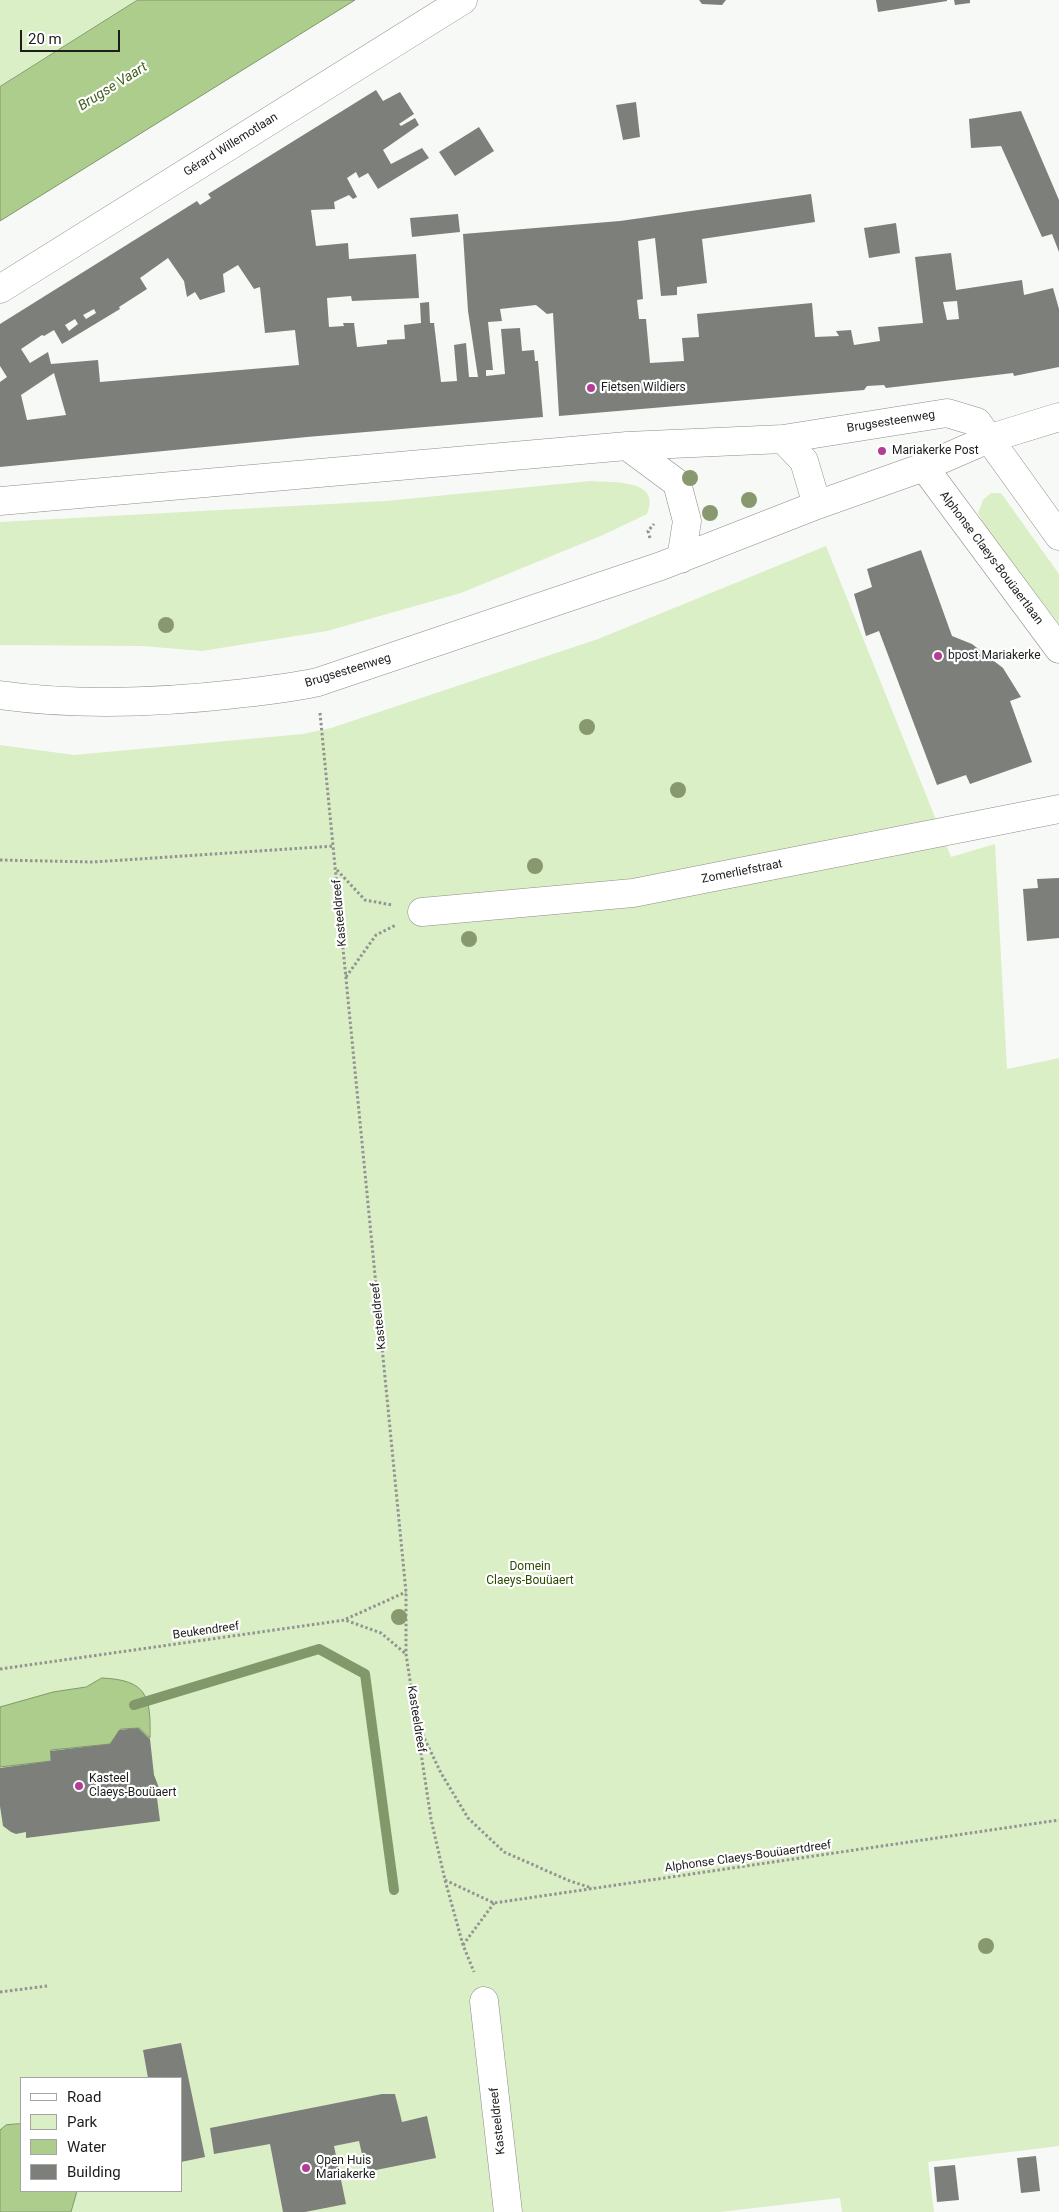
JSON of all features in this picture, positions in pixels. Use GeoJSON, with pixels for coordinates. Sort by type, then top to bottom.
{"type":"FeatureCollection","features":[{"type":"Feature","properties":{"kind":"street","name":"Gérard Willemotlaan"},"geometry":{"type":"LineString","coordinates":[[0,289],[463,0]]}},
{"type":"Feature","properties":{"kind":"street","name":"Brugsesteenweg"},"geometry":{"type":"LineString","coordinates":[[0,501],[627,446],[783,439],[947,413],[977,422],[991,438]]}},
{"type":"Feature","properties":{"kind":"street","name":"Brugsesteenweg"},"geometry":{"type":"LineString","coordinates":[[0,695],[79,702],[132,702],[205,697],[296,687],[318,682],[681,559],[818,505],[924,467],[991,438],[1059,416]]}},
{"type":"Feature","properties":{"kind":"street"},"geometry":{"type":"LineString","coordinates":[[991,438],[1059,536]]}},
{"type":"Feature","properties":{"kind":"street"},"geometry":{"type":"LineString","coordinates":[[783,439],[804,461],[818,505]]}},
{"type":"Feature","properties":{"kind":"street"},"geometry":{"type":"LineString","coordinates":[[627,446],[677,483],[686,521],[681,559]]}},
{"type":"Feature","properties":{"kind":"street","name":"Alphonse Claeys-Bouüaertlaan"},"geometry":{"type":"LineString","coordinates":[[924,467],[1059,649]]}},
{"type":"Feature","properties":{"kind":"street","name":"Zomerliefstraat"},"geometry":{"type":"LineString","coordinates":[[422,912],[633,893],[1059,809]]}},
{"type":"Feature","properties":{"kind":"street","name":"Kasteeldreef"},"geometry":{"type":"LineString","coordinates":[[484,2001],[508,2212]]}},
{"type":"Feature","properties":{"kind":"path","name":"Kasteeldreef"},"geometry":{"type":"LineString","coordinates":[[318,682],[320,727],[334,846],[406,1592],[406,1654],[431,1819],[445,1880],[464,1945],[494,1903]]}},
{"type":"Feature","properties":{"kind":"path"},"geometry":{"type":"LineString","coordinates":[[0,860],[93,862],[334,846]]}},
{"type":"Feature","properties":{"kind":"path"},"geometry":{"type":"LineString","coordinates":[[336,870],[365,900],[422,912]]}},
{"type":"Feature","properties":{"kind":"path"},"geometry":{"type":"LineString","coordinates":[[346,978],[376,935],[422,912]]}},
{"type":"Feature","properties":{"kind":"path"},"geometry":{"type":"LineString","coordinates":[[345,1620],[406,1592]]}},
{"type":"Feature","properties":{"kind":"path","name":"Beukendreef"},"geometry":{"type":"LineString","coordinates":[[0,1669],[345,1620],[381,1633],[406,1654]]}},
{"type":"Feature","properties":{"kind":"path"},"geometry":{"type":"LineString","coordinates":[[416,1720],[441,1773],[468,1818],[504,1852],[545,1872],[594,1888]]}},
{"type":"Feature","properties":{"kind":"path","name":"Alphonse Claeys-Bouüaertdreef"},"geometry":{"type":"LineString","coordinates":[[494,1903],[1059,1820]]}},
{"type":"Feature","properties":{"kind":"path"},"geometry":{"type":"LineString","coordinates":[[445,1880],[494,1903]]}},
{"type":"Feature","properties":{"kind":"path"},"geometry":{"type":"LineString","coordinates":[[0,1992],[47,1986]]}},
{"type":"Feature","properties":{"kind":"green space"},"geometry":{"type":"Polygon","coordinates":[[[0,0],[138,0],[0,87],[0,0]]]}},
{"type":"Feature","properties":{"kind":"green space"},"geometry":{"type":"Polygon","coordinates":[[[591,481],[622,483],[641,488],[648,494],[650,502],[647,514],[603,535],[461,593],[327,631],[202,651],[142,646],[0,645],[0,522],[385,501],[591,481]]]}},
{"type":"Feature","properties":{"kind":"green space"},"geometry":{"type":"Polygon","coordinates":[[[991,493],[1001,493],[1059,574],[1059,624],[987,530],[978,513],[983,500],[991,493]]]}},
{"type":"Feature","properties":{"kind":"green space","name":"Domein Claeys-Bouüaert"},"geometry":{"type":"Polygon","coordinates":[[[826,546],[951,857],[995,844],[1007,1069],[1059,1058],[1059,2146],[928,2162],[934,2212],[842,2212],[840,2198],[720,2212],[0,2212],[0,745],[74,755],[303,734],[331,728],[598,639],[826,546]]]}},
{"type":"Feature","properties":{"kind":"water","name":"Brugse Vaart"},"geometry":{"type":"Polygon","coordinates":[[[138,0],[355,0],[0,221],[0,87],[138,0]]]}},
{"type":"Feature","properties":{"kind":"water"},"geometry":{"type":"Polygon","coordinates":[[[102,1678],[129,1682],[143,1693],[149,1711],[150,1738],[139,1728],[121,1729],[110,1744],[51,1750],[51,1761],[0,1767],[0,1707],[53,1692],[86,1687],[102,1678]]]}},
{"type":"Feature","properties":{"kind":"water"},"geometry":{"type":"Polygon","coordinates":[[[20,2124],[20,2192],[77,2192],[71,2212],[0,2212],[0,2130],[6,2125],[20,2124]]]}},
{"type":"Feature","properties":{"kind":"building"},"geometry":{"type":"Polygon","coordinates":[[[699,0],[726,0],[722,5],[702,4],[699,0]]]}},
{"type":"Feature","properties":{"kind":"building"},"geometry":{"type":"Polygon","coordinates":[[[876,0],[947,0],[947,1],[878,12],[876,0]]]}},
{"type":"Feature","properties":{"kind":"building"},"geometry":{"type":"Polygon","coordinates":[[[954,0],[970,0],[970,3],[955,5],[954,0]]]}},
{"type":"Feature","properties":{"kind":"building"},"geometry":{"type":"Polygon","coordinates":[[[376,90],[383,101],[400,92],[414,114],[399,124],[401,126],[415,118],[419,125],[383,150],[391,164],[422,148],[429,158],[378,189],[368,173],[359,178],[356,172],[347,178],[357,197],[353,199],[349,195],[334,202],[335,209],[311,210],[316,246],[348,243],[349,259],[416,254],[419,298],[352,301],[351,296],[327,298],[329,327],[344,326],[343,323],[354,323],[357,347],[387,344],[387,340],[405,339],[404,325],[421,323],[420,303],[429,302],[430,323],[434,323],[441,382],[457,381],[454,345],[466,343],[469,377],[478,377],[468,311],[463,234],[620,221],[811,194],[815,222],[702,239],[707,283],[677,287],[677,295],[661,296],[655,238],[638,241],[643,299],[637,300],[639,319],[646,319],[650,363],[684,361],[682,338],[699,337],[697,314],[812,303],[815,337],[839,336],[836,331],[851,330],[854,345],[880,341],[878,327],[923,323],[915,257],[951,253],[956,290],[1022,280],[1024,295],[1053,288],[1059,309],[1059,367],[1014,376],[1013,373],[886,388],[884,385],[867,386],[864,390],[559,416],[553,313],[547,314],[536,305],[500,309],[502,321],[488,322],[493,370],[486,370],[486,376],[505,374],[501,329],[520,328],[522,351],[534,350],[535,361],[538,361],[543,417],[307,437],[0,467],[0,382],[7,377],[0,366],[0,324],[197,201],[200,205],[211,198],[208,194],[376,90]],[[168,258],[140,278],[147,289],[119,307],[120,309],[62,344],[54,330],[44,336],[42,335],[21,349],[30,363],[48,352],[51,364],[98,360],[100,382],[299,365],[295,330],[265,333],[260,287],[254,289],[238,265],[223,274],[225,292],[200,300],[195,292],[187,297],[184,281],[168,258]],[[957,301],[943,302],[947,320],[959,319],[957,301]],[[94,309],[83,315],[86,319],[96,313],[94,309]],[[75,319],[65,325],[69,331],[78,324],[75,319]],[[54,373],[21,395],[27,420],[66,415],[54,373]]]}},
{"type":"Feature","properties":{"kind":"building"},"geometry":{"type":"Polygon","coordinates":[[[636,102],[640,137],[623,140],[616,105],[636,102]]]}},
{"type":"Feature","properties":{"kind":"building"},"geometry":{"type":"Polygon","coordinates":[[[1021,111],[1059,200],[1059,252],[1052,234],[1042,237],[1001,146],[971,148],[969,119],[1021,111]]]}},
{"type":"Feature","properties":{"kind":"building"},"geometry":{"type":"Polygon","coordinates":[[[479,127],[494,151],[455,176],[439,152],[479,127]]]}},
{"type":"Feature","properties":{"kind":"building"},"geometry":{"type":"Polygon","coordinates":[[[458,214],[460,232],[412,237],[410,218],[458,214]]]}},
{"type":"Feature","properties":{"kind":"building"},"geometry":{"type":"Polygon","coordinates":[[[896,223],[900,253],[869,258],[864,228],[896,223]]]}},
{"type":"Feature","properties":{"kind":"building","name":"bpost Mariakerke"},"geometry":{"type":"Polygon","coordinates":[[[921,550],[952,636],[972,644],[1003,668],[1021,697],[1010,701],[1032,762],[970,784],[966,775],[937,785],[879,631],[866,636],[854,594],[872,587],[867,569],[921,550]]]}},
{"type":"Feature","properties":{"kind":"building"},"geometry":{"type":"Polygon","coordinates":[[[1059,878],[1059,938],[1027,941],[1023,889],[1038,888],[1037,879],[1059,878]]]}},
{"type":"Feature","properties":{"kind":"building","name":"Kasteel Claeys-Bouüaert"},"geometry":{"type":"Polygon","coordinates":[[[138,1728],[150,1739],[154,1775],[163,1798],[157,1798],[160,1821],[26,1838],[26,1832],[16,1834],[3,1826],[0,1806],[0,1768],[51,1761],[50,1751],[110,1744],[119,1730],[138,1728]]]}},
{"type":"Feature","properties":{"kind":"building"},"geometry":{"type":"Polygon","coordinates":[[[181,2043],[205,2157],[182,2162],[182,2077],[148,2077],[143,2050],[181,2043]]]}},
{"type":"Feature","properties":{"kind":"building"},"geometry":{"type":"Polygon","coordinates":[[[382,2094],[395,2094],[402,2122],[427,2116],[436,2158],[366,2172],[359,2141],[334,2146],[346,2204],[305,2212],[283,2212],[270,2144],[214,2154],[210,2128],[382,2094]]]}},
{"type":"Feature","properties":{"kind":"building"},"geometry":{"type":"Polygon","coordinates":[[[1036,2156],[1040,2191],[1021,2193],[1017,2158],[1036,2156]]]}},
{"type":"Feature","properties":{"kind":"building"},"geometry":{"type":"Polygon","coordinates":[[[955,2165],[959,2200],[937,2202],[934,2167],[955,2165]]]}},
{"type":"Feature","properties":{"kind":"waterway"},"geometry":{"type":"LineString","coordinates":[[134,1705],[319,1649],[365,1674],[394,1890]]}},
{"type":"Feature","properties":{"kind":"place","name":"Fietsen Wildiers"},"geometry":{"type":"Point","coordinates":[591,388]}},
{"type":"Feature","properties":{"kind":"place","name":"Mariakerke Post"},"geometry":{"type":"Point","coordinates":[882,451]}},
{"type":"Feature","properties":{"kind":"place","name":"bpost Mariakerke"},"geometry":{"type":"Point","coordinates":[938,656]}},
{"type":"Feature","properties":{"kind":"place","name":"Kasteel Claeys-Bouüaert"},"geometry":{"type":"Point","coordinates":[79,1786]}},
{"type":"Feature","properties":{"kind":"place","name":"Open Huis Mariakerke"},"geometry":{"type":"Point","coordinates":[306,2168]}}]}
